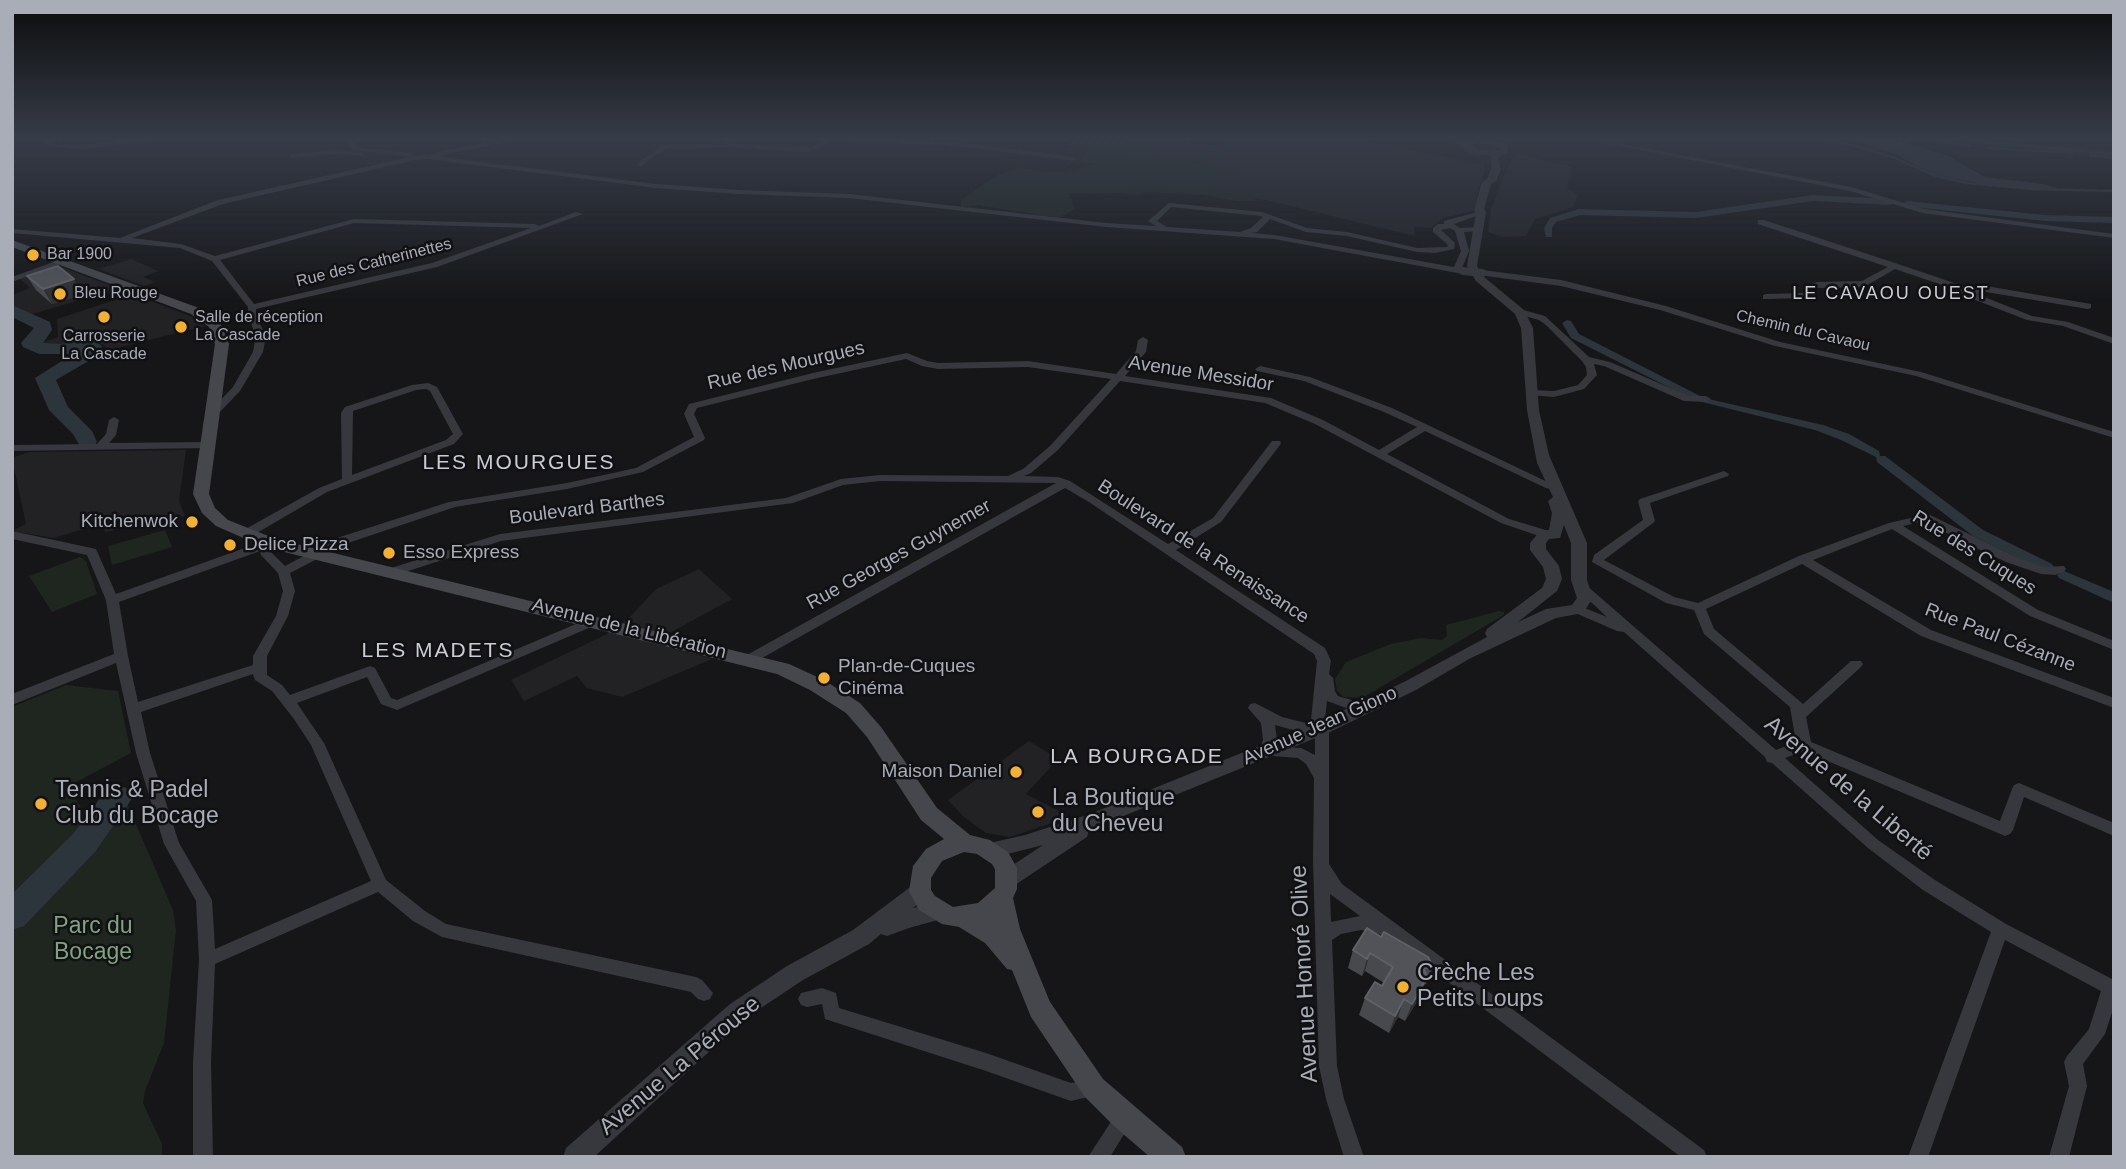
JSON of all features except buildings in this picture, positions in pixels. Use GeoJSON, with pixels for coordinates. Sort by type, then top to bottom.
{"type":"FeatureCollection","features":[{"type":"Feature","properties":{"kind":"main road","name":"Avenue de la Libération"},"geometry":{"type":"LineString","coordinates":[[13,234],[62,262],[195,312],[215,325],[222,344],[201,494],[204,502],[222,523],[270,543],[750,659],[806,680],[853,708],[874,733],[929,814]]}},
{"type":"Feature","properties":{"kind":"main road"},"geometry":{"type":"LineString","coordinates":[[929,814],[964,843],[992,850],[1006,868],[1008,929],[1040,1009],[1094,1088],[1172,1157]]}},
{"type":"Feature","properties":{"kind":"main road"},"geometry":{"type":"LineString","coordinates":[[929,814],[934,855]]}},
{"type":"Feature","properties":{"kind":"main road"},"geometry":{"type":"LineString","coordinates":[[964,843],[934,855],[924,866],[920,891],[927,903],[938,912],[963,918],[993,936],[1021,965]]}},
{"type":"Feature","properties":{"kind":"main road"},"geometry":{"type":"LineString","coordinates":[[963,918],[985,912],[1005,888]]}},
{"type":"Feature","properties":{"kind":"street"},"geometry":{"type":"LineString","coordinates":[[121,240],[213,204],[263,193]]}},
{"type":"Feature","properties":{"kind":"street","name":"Chemin du Cavaou"},"geometry":{"type":"LineString","coordinates":[[753,193],[849,196],[1093,224],[1274,237],[1469,271],[1561,283],[1623,298],[1778,344],[1917,374],[2114,435]]}},
{"type":"Feature","properties":{"kind":"street"},"geometry":{"type":"LineString","coordinates":[[1448,226],[1447,223],[1455,219],[1485,210],[1491,193]]}},
{"type":"Feature","properties":{"kind":"street"},"geometry":{"type":"LineString","coordinates":[[1870,193],[1923,211],[2114,236]]}},
{"type":"Feature","properties":{"kind":"street"},"geometry":{"type":"LineString","coordinates":[[1269,216],[1254,230],[1245,232],[1159,227],[1152,221],[1169,205],[1269,216],[1306,230],[1347,234],[1426,251],[1450,249],[1450,242],[1436,230],[1441,226],[1459,230],[1479,229]]}},
{"type":"Feature","properties":{"kind":"street"},"geometry":{"type":"LineString","coordinates":[[1469,271],[1481,212]]}},
{"type":"Feature","properties":{"kind":"street","name":"Rue des Catherinettes"},"geometry":{"type":"LineString","coordinates":[[252,307],[434,265],[579,214]]}},
{"type":"Feature","properties":{"kind":"street"},"geometry":{"type":"LineString","coordinates":[[215,259],[354,221],[542,226]]}},
{"type":"Feature","properties":{"kind":"street"},"geometry":{"type":"LineString","coordinates":[[1761,222],[1960,288],[1968,294],[2030,318],[2065,324],[2114,341]]}},
{"type":"Feature","properties":{"kind":"street"},"geometry":{"type":"LineString","coordinates":[[1459,230],[1469,271],[1520,312],[1542,318],[1586,359],[1592,375],[1581,387],[1554,394],[1531,393]]}},
{"type":"Feature","properties":{"kind":"street"},"geometry":{"type":"LineString","coordinates":[[13,234],[181,246],[215,259],[252,307],[252,316],[261,336],[258,352],[237,389],[213,413]]}},
{"type":"Feature","properties":{"kind":"street"},"geometry":{"type":"LineString","coordinates":[[12,280],[62,262]]}},
{"type":"Feature","properties":{"kind":"street"},"geometry":{"type":"LineString","coordinates":[[1766,297],[1807,295],[1812,286],[1817,285],[1864,284],[1895,266]]}},
{"type":"Feature","properties":{"kind":"street"},"geometry":{"type":"LineString","coordinates":[[1968,294],[1986,289],[2088,306]]}},
{"type":"Feature","properties":{"kind":"street"},"geometry":{"type":"LineString","coordinates":[[1520,312],[1527,328],[1531,393],[1542,454],[1559,513],[1550,535],[1538,543],[1538,550],[1551,566],[1554,579],[1549,592],[1554,600],[1573,609],[1585,598],[1578,573],[1579,543],[1542,454]]}},
{"type":"Feature","properties":{"kind":"street"},"geometry":{"type":"LineString","coordinates":[[1008,479],[1027,471],[1054,448],[1141,352],[1143,340]]}},
{"type":"Feature","properties":{"kind":"street","name":"Avenue Messidor"},"geometry":{"type":"LineString","coordinates":[[907,356],[938,366],[1028,364],[1267,400],[1296,410],[1506,521],[1550,535]]}},
{"type":"Feature","properties":{"kind":"street","name":"Rue des Mourgues"},"geometry":{"type":"LineString","coordinates":[[317,554],[344,540],[453,504],[567,486],[639,470],[700,438],[689,414],[693,406],[907,356]]}},
{"type":"Feature","properties":{"kind":"street"},"geometry":{"type":"LineString","coordinates":[[1586,359],[1606,364],[1688,399],[1702,400]]}},
{"type":"Feature","properties":{"kind":"street"},"geometry":{"type":"LineString","coordinates":[[1260,369],[1307,379],[1388,410],[1550,486]]}},
{"type":"Feature","properties":{"kind":"street"},"geometry":{"type":"LineString","coordinates":[[246,534],[323,490],[450,442],[458,434],[435,389],[428,386],[415,387],[349,409],[346,413],[347,480]]}},
{"type":"Feature","properties":{"kind":"street"},"geometry":{"type":"LineString","coordinates":[[99,447],[111,435],[114,420]]}},
{"type":"Feature","properties":{"kind":"street"},"geometry":{"type":"LineString","coordinates":[[1378,454],[1425,427]]}},
{"type":"Feature","properties":{"kind":"street"},"geometry":{"type":"LineString","coordinates":[[1168,549],[1217,520],[1276,443]]}},
{"type":"Feature","properties":{"kind":"street"},"geometry":{"type":"LineString","coordinates":[[12,448],[207,445]]}},
{"type":"Feature","properties":{"kind":"street"},"geometry":{"type":"LineString","coordinates":[[1047,480],[1048,460],[1054,448]]}},
{"type":"Feature","properties":{"kind":"street"},"geometry":{"type":"LineString","coordinates":[[1724,474],[1644,501],[1649,521],[1598,558],[1598,562],[1670,600],[1699,607],[1709,631],[1797,705],[1804,745]]}},
{"type":"Feature","properties":{"kind":"street","name":"Boulevard Barthes"},"geometry":{"type":"LineString","coordinates":[[395,572],[500,538],[788,501],[906,478],[1047,480]]}},
{"type":"Feature","properties":{"kind":"street","name":"Boulevard de la Renaissance"},"geometry":{"type":"LineString","coordinates":[[1047,480],[1066,483],[1313,646],[1320,651],[1324,671]]}},
{"type":"Feature","properties":{"kind":"street","name":"Rue Georges Guynemer"},"geometry":{"type":"LineString","coordinates":[[750,659],[1066,483]]}},
{"type":"Feature","properties":{"kind":"street"},"geometry":{"type":"LineString","coordinates":[[1893,525],[1928,517],[1983,548],[2010,559],[2056,570]]}},
{"type":"Feature","properties":{"kind":"street","name":"Avenue Messidor"},"geometry":{"type":"LineString","coordinates":[[1506,521],[1538,550]]}},
{"type":"Feature","properties":{"kind":"street","name":"Rue des Cuques"},"geometry":{"type":"LineString","coordinates":[[1699,607],[1803,559],[1893,525],[2034,613],[2114,646]]}},
{"type":"Feature","properties":{"kind":"street"},"geometry":{"type":"LineString","coordinates":[[12,535],[92,552],[112,600],[121,656],[143,753],[172,844],[204,901],[207,960],[202,1062],[203,1157]]}},
{"type":"Feature","properties":{"kind":"street"},"geometry":{"type":"LineString","coordinates":[[1550,535],[1579,543]]}},
{"type":"Feature","properties":{"kind":"street"},"geometry":{"type":"LineString","coordinates":[[270,543],[265,552],[283,572],[288,583],[287,603],[264,646],[258,668],[260,677],[277,688],[288,701],[330,767],[380,884],[419,916],[442,930],[696,985],[704,993]]}},
{"type":"Feature","properties":{"kind":"street"},"geometry":{"type":"LineString","coordinates":[[112,600],[270,543]]}},
{"type":"Feature","properties":{"kind":"street"},"geometry":{"type":"LineString","coordinates":[[283,572],[317,554]]}},
{"type":"Feature","properties":{"kind":"street","name":"Rue Paul Cézanne"},"geometry":{"type":"LineString","coordinates":[[1803,559],[1926,633],[2114,703]]}},
{"type":"Feature","properties":{"kind":"street","name":"Avenue de la Liberté"},"geometry":{"type":"LineString","coordinates":[[1582,587],[1642,643],[1872,844],[1929,885],[2000,929],[2112,988]]}},
{"type":"Feature","properties":{"kind":"street","name":"Avenue Jean Giono"},"geometry":{"type":"LineString","coordinates":[[1463,655],[1549,592]]}},
{"type":"Feature","properties":{"kind":"street","name":"Avenue de la Liberté"},"geometry":{"type":"LineString","coordinates":[[1573,609],[1617,625],[1642,643]]}},
{"type":"Feature","properties":{"kind":"street","name":"Avenue Jean Giono"},"geometry":{"type":"LineString","coordinates":[[992,850],[1025,843],[1096,820],[1266,751],[1363,709],[1463,655],[1552,613],[1573,609]]}},
{"type":"Feature","properties":{"kind":"street"},"geometry":{"type":"LineString","coordinates":[[288,701],[369,671],[386,701],[397,705],[594,621]]}},
{"type":"Feature","properties":{"kind":"street"},"geometry":{"type":"LineString","coordinates":[[12,700],[121,656]]}},
{"type":"Feature","properties":{"kind":"street"},"geometry":{"type":"LineString","coordinates":[[1799,715],[1856,664]]}},
{"type":"Feature","properties":{"kind":"street"},"geometry":{"type":"LineString","coordinates":[[134,709],[258,668]]}},
{"type":"Feature","properties":{"kind":"street"},"geometry":{"type":"LineString","coordinates":[[1324,671],[1328,692],[1333,699],[1363,709]]}},
{"type":"Feature","properties":{"kind":"street","name":"Avenue Honoré Olive"},"geometry":{"type":"LineString","coordinates":[[1324,671],[1318,720],[1328,1066],[1335,1099],[1354,1157]]}},
{"type":"Feature","properties":{"kind":"street"},"geometry":{"type":"LineString","coordinates":[[1266,751],[1270,740],[1268,721],[1255,708],[1278,721],[1319,729]]}},
{"type":"Feature","properties":{"kind":"street"},"geometry":{"type":"LineString","coordinates":[[1772,758],[1804,745],[2005,830],[2019,789],[2114,830]]}},
{"type":"Feature","properties":{"kind":"street","name":"Avenue Honoré Olive"},"geometry":{"type":"LineString","coordinates":[[1266,751],[1301,753],[1316,767],[1321,785]]}},
{"type":"Feature","properties":{"kind":"street","name":"Avenue Jean Giono"},"geometry":{"type":"LineString","coordinates":[[1005,888],[1096,820]]}},
{"type":"Feature","properties":{"kind":"street"},"geometry":{"type":"LineString","coordinates":[[1321,860],[1336,889],[1697,1157]]}},
{"type":"Feature","properties":{"kind":"street"},"geometry":{"type":"LineString","coordinates":[[207,960],[380,884]]}},
{"type":"Feature","properties":{"kind":"street","name":"Avenue La Pérouse"},"geometry":{"type":"LineString","coordinates":[[575,1157],[738,1012],[795,973],[861,936],[920,891]]}},
{"type":"Feature","properties":{"kind":"street","name":"Avenue La Pérouse"},"geometry":{"type":"LineString","coordinates":[[861,936],[906,919],[938,912]]}},
{"type":"Feature","properties":{"kind":"street"},"geometry":{"type":"LineString","coordinates":[[1324,936],[1337,927],[1362,923],[1392,932]]}},
{"type":"Feature","properties":{"kind":"street"},"geometry":{"type":"LineString","coordinates":[[1918,1157],[2000,929]]}},
{"type":"Feature","properties":{"kind":"street"},"geometry":{"type":"LineString","coordinates":[[2059,1157],[2078,1086],[2073,1062],[2096,1034],[2112,988]]}},
{"type":"Feature","properties":{"kind":"street"},"geometry":{"type":"LineString","coordinates":[[807,999],[822,996],[830,999],[831,1013],[1071,1092],[1094,1088]]}},
{"type":"Feature","properties":{"kind":"street"},"geometry":{"type":"LineString","coordinates":[[1098,1157],[1125,1118]]}},
{"type":"Feature","properties":{"kind":"shaded area"},"geometry":{"type":"Polygon","coordinates":[[[1116,193],[1143,193],[1141,195],[1116,193]]]}},
{"type":"Feature","properties":{"kind":"shaded area"},"geometry":{"type":"Polygon","coordinates":[[[1155,193],[1478,193],[1473,211],[1443,218],[1430,228],[1414,227],[1415,236],[1258,198],[1155,193]]]}},
{"type":"Feature","properties":{"kind":"shaded area"},"geometry":{"type":"Polygon","coordinates":[[[1497,193],[1574,193],[1578,195],[1573,207],[1535,219],[1526,236],[1502,237],[1488,232],[1491,209],[1497,193]]]}},
{"type":"Feature","properties":{"kind":"shaded area"},"geometry":{"type":"Polygon","coordinates":[[[131,259],[158,271],[143,277],[155,282],[144,286],[99,269],[131,259]]]}},
{"type":"Feature","properties":{"kind":"shaded area"},"geometry":{"type":"Polygon","coordinates":[[[56,265],[119,289],[32,314],[12,308],[12,295],[30,288],[19,278],[56,265]]]}},
{"type":"Feature","properties":{"kind":"shaded area"},"geometry":{"type":"Polygon","coordinates":[[[133,294],[195,318],[205,326],[109,350],[102,344],[89,342],[51,347],[41,343],[58,337],[57,319],[133,294]]]}},
{"type":"Feature","properties":{"kind":"shaded area"},"geometry":{"type":"Polygon","coordinates":[[[186,450],[179,501],[185,516],[105,532],[103,523],[54,538],[12,531],[26,524],[12,458],[29,452],[186,450]]]}},
{"type":"Feature","properties":{"kind":"shaded area"},"geometry":{"type":"Polygon","coordinates":[[[699,569],[732,599],[651,643],[712,659],[622,697],[587,688],[577,676],[524,701],[511,680],[607,634],[628,619],[656,589],[699,569]]]}},
{"type":"Feature","properties":{"kind":"shaded area"},"geometry":{"type":"Polygon","coordinates":[[[1029,741],[1058,759],[1026,794],[1070,817],[1010,837],[986,833],[963,816],[948,800],[1029,741]]]}},
{"type":"Feature","properties":{"kind":"green space"},"geometry":{"type":"Polygon","coordinates":[[[972,193],[1119,193],[1069,193],[1075,209],[1058,218],[978,205],[961,207],[961,200],[972,193]]]}},
{"type":"Feature","properties":{"kind":"green space"},"geometry":{"type":"Polygon","coordinates":[[[1183,193],[1251,195],[1257,201],[1236,201],[1183,193]]]}},
{"type":"Feature","properties":{"kind":"green space"},"geometry":{"type":"Polygon","coordinates":[[[165,530],[172,547],[112,565],[108,546],[165,530]]]}},
{"type":"Feature","properties":{"kind":"green space"},"geometry":{"type":"Polygon","coordinates":[[[80,557],[86,561],[97,594],[52,612],[29,576],[80,557]]]}},
{"type":"Feature","properties":{"kind":"green space"},"geometry":{"type":"Polygon","coordinates":[[[1504,612],[1504,615],[1362,698],[1344,697],[1337,691],[1335,679],[1346,662],[1391,644],[1421,638],[1442,640],[1447,636],[1446,625],[1504,612]]]}},
{"type":"Feature","properties":{"kind":"green space","name":"Parc du Bocage"},"geometry":{"type":"Polygon","coordinates":[[[66,685],[118,691],[131,753],[67,787],[87,816],[109,800],[123,794],[173,910],[176,930],[164,1043],[143,1103],[162,1144],[162,1157],[12,1157],[12,707],[66,685]]]}},
{"type":"Feature","properties":{"kind":"waterway"},"geometry":{"type":"LineString","coordinates":[[1549,235],[1548,228],[1553,220],[1579,212],[1696,215],[1813,198],[1890,202]]}},
{"type":"Feature","properties":{"kind":"waterway"},"geometry":{"type":"LineString","coordinates":[[1907,204],[2045,218],[2114,220]]}},
{"type":"Feature","properties":{"kind":"waterway"},"geometry":{"type":"LineString","coordinates":[[12,310],[44,326],[30,343],[39,348],[60,350],[93,346],[85,355],[45,378],[59,410],[82,431],[87,442]]}},
{"type":"Feature","properties":{"kind":"waterway"},"geometry":{"type":"LineString","coordinates":[[1567,323],[1575,336],[1610,355]]}},
{"type":"Feature","properties":{"kind":"waterway"},"geometry":{"type":"LineString","coordinates":[[1615,357],[1698,398]]}},
{"type":"Feature","properties":{"kind":"waterway"},"geometry":{"type":"LineString","coordinates":[[1705,401],[1819,427],[1845,437],[1875,454]]}},
{"type":"Feature","properties":{"kind":"waterway"},"geometry":{"type":"LineString","coordinates":[[1881,459],[1978,533],[2047,567]]}},
{"type":"Feature","properties":{"kind":"waterway"},"geometry":{"type":"LineString","coordinates":[[2064,575],[2114,598]]}},
{"type":"Feature","properties":{"kind":"waterway"},"geometry":{"type":"LineString","coordinates":[[12,916],[84,843],[118,797]]}},
{"type":"Feature","properties":{"kind":"place","name":"Bar 1900"},"geometry":{"type":"Point","coordinates":[33,255]}},
{"type":"Feature","properties":{"kind":"place","name":"Bleu Rouge"},"geometry":{"type":"Point","coordinates":[60,294]}},
{"type":"Feature","properties":{"kind":"place","name":"Carrosserie La Cascade"},"geometry":{"type":"Point","coordinates":[104,317]}},
{"type":"Feature","properties":{"kind":"place","name":"Salle de réception La Cascade"},"geometry":{"type":"Point","coordinates":[181,327]}},
{"type":"Feature","properties":{"kind":"place","name":"Kitchenwok"},"geometry":{"type":"Point","coordinates":[192,522]}},
{"type":"Feature","properties":{"kind":"place","name":"Delice Pizza"},"geometry":{"type":"Point","coordinates":[230,545]}},
{"type":"Feature","properties":{"kind":"place","name":"Esso Express"},"geometry":{"type":"Point","coordinates":[389,553]}},
{"type":"Feature","properties":{"kind":"place","name":"Plan-de-Cuques Cinéma"},"geometry":{"type":"Point","coordinates":[824,678]}},
{"type":"Feature","properties":{"kind":"place","name":"Maison Daniel"},"geometry":{"type":"Point","coordinates":[1016,772]}},
{"type":"Feature","properties":{"kind":"place","name":"Tennis & Padel Club du Bocage"},"geometry":{"type":"Point","coordinates":[41,804]}},
{"type":"Feature","properties":{"kind":"place","name":"La Boutique du Cheveu"},"geometry":{"type":"Point","coordinates":[1038,812]}},
{"type":"Feature","properties":{"kind":"place","name":"Crèche Les Petits Loups"},"geometry":{"type":"Point","coordinates":[1403,987]}},
{"type":"Feature","properties":{"kind":"district","name":"LE CAVAOU OUEST"},"geometry":{"type":"Point","coordinates":[1891,294]}},
{"type":"Feature","properties":{"kind":"district","name":"LES MOURGUES"},"geometry":{"type":"Point","coordinates":[519,463]}},
{"type":"Feature","properties":{"kind":"district","name":"LES MADETS"},"geometry":{"type":"Point","coordinates":[438,651]}},
{"type":"Feature","properties":{"kind":"district","name":"LA BOURGADE"},"geometry":{"type":"Point","coordinates":[1137,757]}}]}
